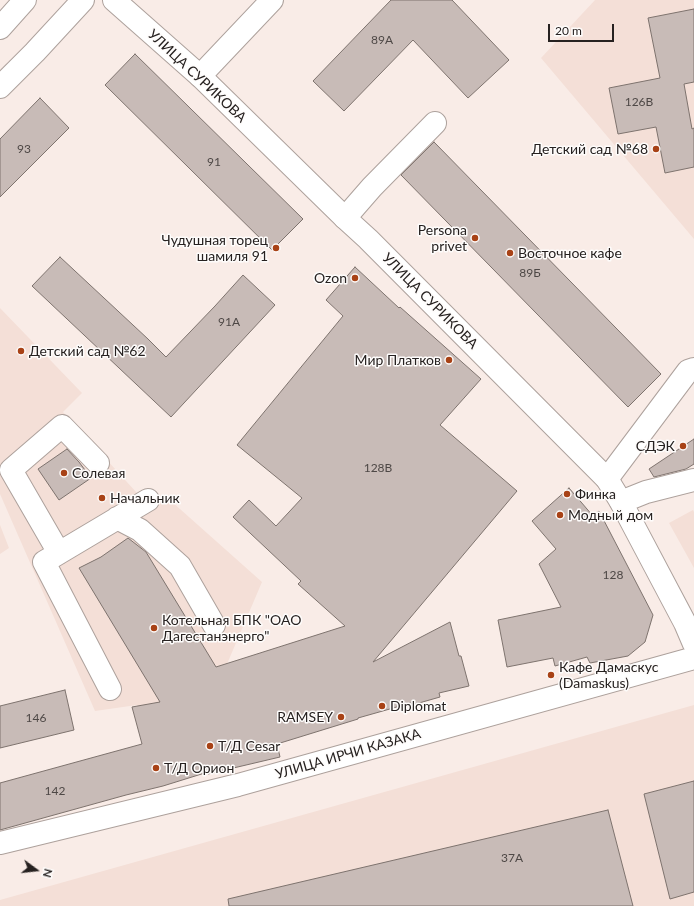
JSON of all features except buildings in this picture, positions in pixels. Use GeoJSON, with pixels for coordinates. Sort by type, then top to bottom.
{"type":"FeatureCollection","features":[{"type":"Feature","properties":{"kind":"main road"},"geometry":{"type":"LineString","coordinates":[[0,87],[83,0]]}},
{"type":"Feature","properties":{"kind":"main road","name":"УЛИЦА СУРИКОВА"},"geometry":{"type":"LineString","coordinates":[[114,0],[200,76],[368,239],[607,479],[621,502],[685,623],[694,644]]}},
{"type":"Feature","properties":{"kind":"main road"},"geometry":{"type":"LineString","coordinates":[[200,76],[272,0]]}},
{"type":"Feature","properties":{"kind":"main road"},"geometry":{"type":"LineString","coordinates":[[345,218],[372,187],[435,123]]}},
{"type":"Feature","properties":{"kind":"main road"},"geometry":{"type":"LineString","coordinates":[[607,479],[688,371],[694,369]]}},
{"type":"Feature","properties":{"kind":"main road"},"geometry":{"type":"LineString","coordinates":[[59,553],[11,470],[62,426],[98,463]]}},
{"type":"Feature","properties":{"kind":"main road"},"geometry":{"type":"LineString","coordinates":[[621,502],[646,492],[694,480]]}},
{"type":"Feature","properties":{"kind":"main road"},"geometry":{"type":"LineString","coordinates":[[110,689],[44,562],[148,500]]}},
{"type":"Feature","properties":{"kind":"main road"},"geometry":{"type":"LineString","coordinates":[[117,518],[140,530],[180,566],[214,625]]}},
{"type":"Feature","properties":{"kind":"main road","name":"УЛИЦА ИРЧИ КАЗАКА"},"geometry":{"type":"LineString","coordinates":[[0,844],[238,785],[694,658]]}},
{"type":"Feature","properties":{"kind":"shaded area","name":"Детский сад №68"},"geometry":{"type":"Polygon","coordinates":[[[595,0],[694,0],[694,239],[541,58],[595,0]]]}},
{"type":"Feature","properties":{"kind":"shaded area"},"geometry":{"type":"Polygon","coordinates":[[[0,308],[82,393],[63,412],[137,493],[148,500],[171,501],[262,582],[227,664],[203,670],[156,735],[137,705],[95,711],[0,494],[0,308]]]}},
{"type":"Feature","properties":{"kind":"shaded area"},"geometry":{"type":"Polygon","coordinates":[[[693,510],[694,512],[694,568],[669,523],[693,510]]]}},
{"type":"Feature","properties":{"kind":"shaded area"},"geometry":{"type":"Polygon","coordinates":[[[0,525],[9,548],[0,554],[0,525]]]}},
{"type":"Feature","properties":{"kind":"shaded area"},"geometry":{"type":"Polygon","coordinates":[[[694,705],[694,906],[0,906],[0,900],[694,705]]]}},
{"type":"Feature","properties":{"kind":"place","name":"Детский сад №68"},"geometry":{"type":"Point","coordinates":[656,149]}},
{"type":"Feature","properties":{"kind":"place","name":"Persona privet"},"geometry":{"type":"Point","coordinates":[475,238]}},
{"type":"Feature","properties":{"kind":"place","name":"Чудушная торец шамиля 91"},"geometry":{"type":"Point","coordinates":[276,248]}},
{"type":"Feature","properties":{"kind":"place","name":"Восточное кафе"},"geometry":{"type":"Point","coordinates":[510,253]}},
{"type":"Feature","properties":{"kind":"place","name":"Ozon"},"geometry":{"type":"Point","coordinates":[355,278]}},
{"type":"Feature","properties":{"kind":"place","name":"Детский сад №62"},"geometry":{"type":"Point","coordinates":[21,351]}},
{"type":"Feature","properties":{"kind":"place","name":"Мир Платков"},"geometry":{"type":"Point","coordinates":[449,360]}},
{"type":"Feature","properties":{"kind":"place","name":"СДЭК"},"geometry":{"type":"Point","coordinates":[683,446]}},
{"type":"Feature","properties":{"kind":"place","name":"Солевая"},"geometry":{"type":"Point","coordinates":[64,473]}},
{"type":"Feature","properties":{"kind":"place","name":"Финка"},"geometry":{"type":"Point","coordinates":[567,494]}},
{"type":"Feature","properties":{"kind":"place","name":"Начальник"},"geometry":{"type":"Point","coordinates":[102,498]}},
{"type":"Feature","properties":{"kind":"place","name":"Модный дом"},"geometry":{"type":"Point","coordinates":[560,515]}},
{"type":"Feature","properties":{"kind":"place","name":"Котельная БПК \"ОАО Дагестанэнерго\""},"geometry":{"type":"Point","coordinates":[154,628]}},
{"type":"Feature","properties":{"kind":"place","name":"Кафе Дамаскус (Damaskus)"},"geometry":{"type":"Point","coordinates":[551,675]}},
{"type":"Feature","properties":{"kind":"place","name":"Diplomat"},"geometry":{"type":"Point","coordinates":[382,706]}},
{"type":"Feature","properties":{"kind":"place","name":"RAMSEY"},"geometry":{"type":"Point","coordinates":[341,717]}},
{"type":"Feature","properties":{"kind":"place","name":"Т/Д Cesar"},"geometry":{"type":"Point","coordinates":[210,746]}},
{"type":"Feature","properties":{"kind":"place","name":"Т/Д Орион"},"geometry":{"type":"Point","coordinates":[156,768]}}]}
